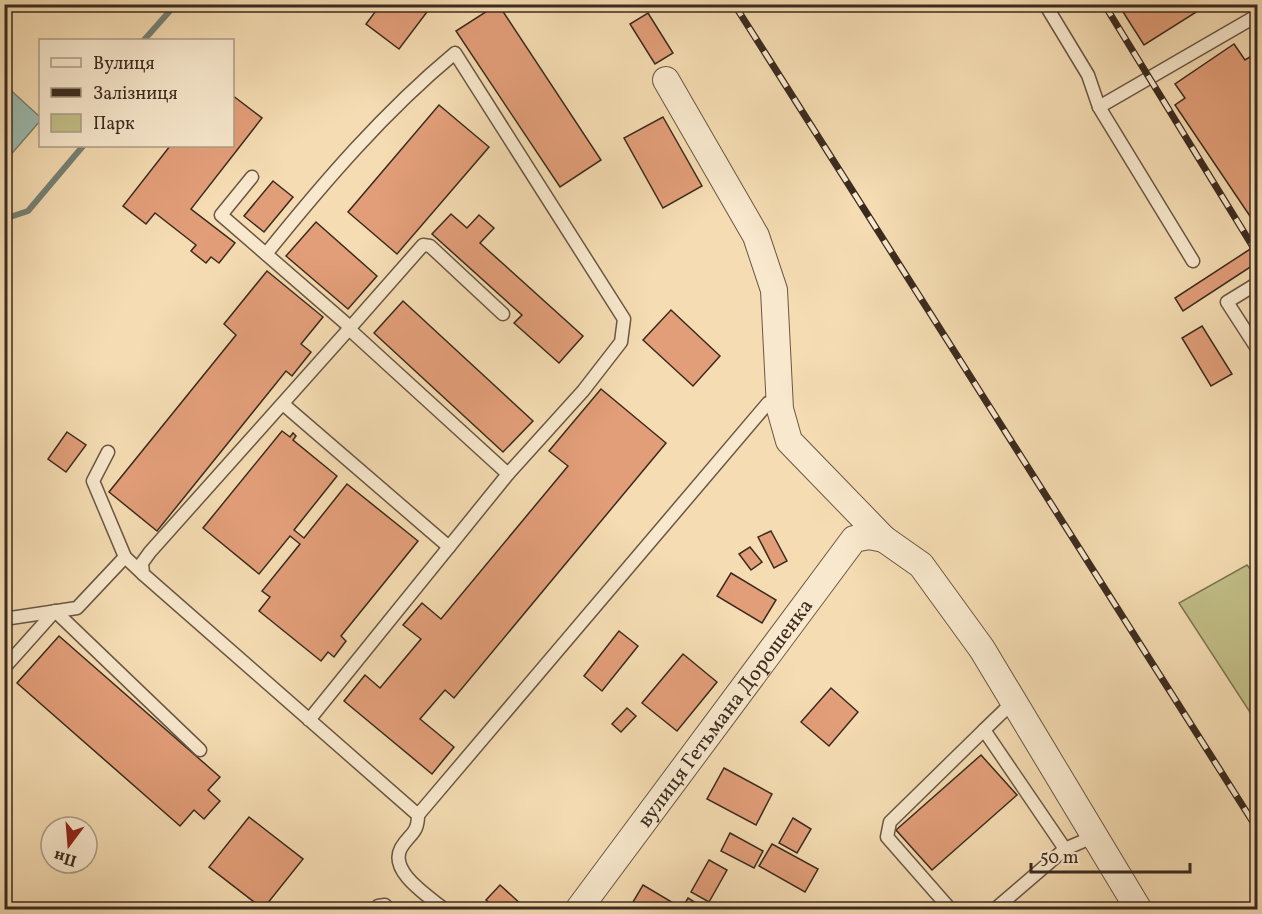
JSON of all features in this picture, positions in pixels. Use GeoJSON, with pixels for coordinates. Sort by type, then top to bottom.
{"type":"FeatureCollection","features":[{"type":"Feature","properties":{"kind":"street"},"geometry":{"type":"LineString","coordinates":[[666,80],[756,236],[774,290],[780,409],[789,441],[884,539],[921,565],[982,649],[1139,909]]}},
{"type":"Feature","properties":{"kind":"street","name":"вулиця Гетьмана Дорошенка"},"geometry":{"type":"LineString","coordinates":[[578,909],[854,539],[869,536],[884,539]]}},
{"type":"Feature","properties":{"kind":"lane"},"geometry":{"type":"LineString","coordinates":[[1045,4],[1088,75],[1099,107],[1193,261]]}},
{"type":"Feature","properties":{"kind":"lane"},"geometry":{"type":"LineString","coordinates":[[1099,107],[1257,15]]}},
{"type":"Feature","properties":{"kind":"lane"},"geometry":{"type":"LineString","coordinates":[[266,254],[317,190],[415,87],[455,53],[624,319],[621,342],[583,391],[508,474],[309,720]]}},
{"type":"Feature","properties":{"kind":"lane"},"geometry":{"type":"LineString","coordinates":[[252,177],[221,215],[349,328],[508,474]]}},
{"type":"Feature","properties":{"kind":"lane"},"geometry":{"type":"LineString","coordinates":[[143,574],[142,563],[150,552],[423,245],[430,246],[503,314]]}},
{"type":"Feature","properties":{"kind":"lane"},"geometry":{"type":"LineString","coordinates":[[1257,284],[1227,302],[1257,350]]}},
{"type":"Feature","properties":{"kind":"lane"},"geometry":{"type":"LineString","coordinates":[[446,909],[406,878],[400,864],[400,849],[418,827],[418,815],[768,402],[780,398]]}},
{"type":"Feature","properties":{"kind":"lane"},"geometry":{"type":"LineString","coordinates":[[283,404],[449,547]]}},
{"type":"Feature","properties":{"kind":"lane"},"geometry":{"type":"LineString","coordinates":[[108,452],[93,481],[125,557],[418,815]]}},
{"type":"Feature","properties":{"kind":"lane"},"geometry":{"type":"LineString","coordinates":[[4,619],[77,608],[125,557]]}},
{"type":"Feature","properties":{"kind":"lane"},"geometry":{"type":"LineString","coordinates":[[4,668],[55,611]]}},
{"type":"Feature","properties":{"kind":"lane"},"geometry":{"type":"LineString","coordinates":[[55,611],[200,750]]}},
{"type":"Feature","properties":{"kind":"lane"},"geometry":{"type":"LineString","coordinates":[[951,909],[887,837],[890,822],[1014,701]]}},
{"type":"Feature","properties":{"kind":"lane"},"geometry":{"type":"LineString","coordinates":[[984,730],[1065,849]]}},
{"type":"Feature","properties":{"kind":"lane"},"geometry":{"type":"LineString","coordinates":[[994,909],[1065,849],[1095,836]]}},
{"type":"Feature","properties":{"kind":"lane"},"geometry":{"type":"LineString","coordinates":[[375,909],[385,905],[390,909]]}},
{"type":"Feature","properties":{"kind":"green space"},"geometry":{"type":"Polygon","coordinates":[[[1247,565],[1257,578],[1257,723],[1179,603],[1247,565]]]}},
{"type":"Feature","properties":{"kind":"shaded area"},"geometry":{"type":"Polygon","coordinates":[[[5,85],[39,116],[39,122],[8,158],[5,155],[5,85]]]}},
{"type":"Feature","properties":{"kind":"building"},"geometry":{"type":"Polygon","coordinates":[[[381,4],[433,4],[399,49],[366,24],[381,4]]]}},
{"type":"Feature","properties":{"kind":"building"},"geometry":{"type":"Polygon","coordinates":[[[498,4],[601,160],[560,187],[456,31],[498,4]]]}},
{"type":"Feature","properties":{"kind":"building"},"geometry":{"type":"Polygon","coordinates":[[[1118,4],[1209,4],[1144,45],[1118,4]]]}},
{"type":"Feature","properties":{"kind":"building"},"geometry":{"type":"Polygon","coordinates":[[[648,13],[673,53],[655,64],[630,24],[648,13]]]}},
{"type":"Feature","properties":{"kind":"building"},"geometry":{"type":"Polygon","coordinates":[[[1234,44],[1245,60],[1253,55],[1258,62],[1258,228],[1175,105],[1185,98],[1175,84],[1234,44]]]}},
{"type":"Feature","properties":{"kind":"building"},"geometry":{"type":"Polygon","coordinates":[[[234,97],[262,118],[191,209],[235,243],[219,263],[211,257],[206,263],[191,251],[196,245],[155,213],[146,224],[123,206],[169,147],[234,147],[234,97]]]}},
{"type":"Feature","properties":{"kind":"building"},"geometry":{"type":"Polygon","coordinates":[[[439,105],[489,147],[397,254],[348,212],[439,105]]]}},
{"type":"Feature","properties":{"kind":"building"},"geometry":{"type":"Polygon","coordinates":[[[663,117],[702,186],[663,208],[624,138],[663,117]]]}},
{"type":"Feature","properties":{"kind":"building"},"geometry":{"type":"Polygon","coordinates":[[[273,181],[293,197],[264,232],[244,216],[273,181]]]}},
{"type":"Feature","properties":{"kind":"building"},"geometry":{"type":"Polygon","coordinates":[[[451,214],[467,228],[479,215],[494,228],[480,243],[583,336],[559,363],[514,323],[522,315],[432,234],[451,214]]]}},
{"type":"Feature","properties":{"kind":"building"},"geometry":{"type":"Polygon","coordinates":[[[316,222],[377,276],[348,309],[286,256],[316,222]]]}},
{"type":"Feature","properties":{"kind":"building"},"geometry":{"type":"Polygon","coordinates":[[[1258,244],[1258,262],[1183,311],[1175,298],[1258,244]]]}},
{"type":"Feature","properties":{"kind":"building"},"geometry":{"type":"Polygon","coordinates":[[[267,271],[323,317],[301,344],[311,352],[292,376],[286,371],[157,531],[109,492],[236,335],[224,324],[267,271]]]}},
{"type":"Feature","properties":{"kind":"building"},"geometry":{"type":"Polygon","coordinates":[[[403,301],[533,421],[503,452],[374,333],[403,301]]]}},
{"type":"Feature","properties":{"kind":"building"},"geometry":{"type":"Polygon","coordinates":[[[671,310],[720,356],[693,386],[643,340],[671,310]]]}},
{"type":"Feature","properties":{"kind":"building"},"geometry":{"type":"Polygon","coordinates":[[[1202,326],[1232,374],[1211,386],[1182,338],[1202,326]]]}},
{"type":"Feature","properties":{"kind":"building"},"geometry":{"type":"Polygon","coordinates":[[[601,389],[666,443],[454,698],[445,690],[420,719],[454,747],[432,774],[344,701],[365,675],[380,688],[421,639],[403,625],[422,603],[441,619],[568,466],[549,451],[601,389]]]}},
{"type":"Feature","properties":{"kind":"building"},"geometry":{"type":"Polygon","coordinates":[[[282,431],[290,437],[293,433],[296,436],[293,440],[337,476],[294,530],[304,538],[347,484],[418,541],[341,636],[346,641],[334,657],[328,652],[321,661],[259,611],[270,597],[262,591],[300,544],[290,536],[259,574],[203,528],[282,431]]]}},
{"type":"Feature","properties":{"kind":"building"},"geometry":{"type":"Polygon","coordinates":[[[67,432],[86,445],[66,472],[48,459],[67,432]]]}},
{"type":"Feature","properties":{"kind":"building"},"geometry":{"type":"Polygon","coordinates":[[[771,531],[787,561],[774,568],[758,537],[771,531]]]}},
{"type":"Feature","properties":{"kind":"building"},"geometry":{"type":"Polygon","coordinates":[[[750,547],[762,562],[751,570],[739,554],[750,547]]]}},
{"type":"Feature","properties":{"kind":"building"},"geometry":{"type":"Polygon","coordinates":[[[731,573],[776,600],[762,623],[717,596],[731,573]]]}},
{"type":"Feature","properties":{"kind":"building"},"geometry":{"type":"Polygon","coordinates":[[[619,631],[638,646],[602,691],[584,676],[619,631]]]}},
{"type":"Feature","properties":{"kind":"building"},"geometry":{"type":"Polygon","coordinates":[[[59,636],[220,777],[208,790],[220,801],[204,819],[194,810],[180,826],[17,683],[59,636]]]}},
{"type":"Feature","properties":{"kind":"building"},"geometry":{"type":"Polygon","coordinates":[[[683,654],[717,682],[677,731],[642,703],[683,654]]]}},
{"type":"Feature","properties":{"kind":"building"},"geometry":{"type":"Polygon","coordinates":[[[831,688],[858,712],[829,746],[801,722],[831,688]]]}},
{"type":"Feature","properties":{"kind":"building"},"geometry":{"type":"Polygon","coordinates":[[[627,708],[636,716],[621,732],[612,724],[627,708]]]}},
{"type":"Feature","properties":{"kind":"building"},"geometry":{"type":"Polygon","coordinates":[[[981,755],[1017,795],[932,870],[896,830],[981,755]]]}},
{"type":"Feature","properties":{"kind":"building"},"geometry":{"type":"Polygon","coordinates":[[[724,768],[772,794],[756,825],[707,799],[724,768]]]}},
{"type":"Feature","properties":{"kind":"building"},"geometry":{"type":"Polygon","coordinates":[[[249,817],[303,859],[263,909],[209,867],[249,817]]]}},
{"type":"Feature","properties":{"kind":"building"},"geometry":{"type":"Polygon","coordinates":[[[793,818],[811,829],[797,853],[779,843],[793,818]]]}},
{"type":"Feature","properties":{"kind":"building"},"geometry":{"type":"Polygon","coordinates":[[[730,833],[763,851],[754,868],[721,851],[730,833]]]}},
{"type":"Feature","properties":{"kind":"building"},"geometry":{"type":"Polygon","coordinates":[[[772,844],[818,869],[805,892],[759,866],[772,844]]]}},
{"type":"Feature","properties":{"kind":"building"},"geometry":{"type":"Polygon","coordinates":[[[709,860],[727,870],[709,902],[691,892],[709,860]]]}},
{"type":"Feature","properties":{"kind":"building"},"geometry":{"type":"Polygon","coordinates":[[[500,885],[523,906],[520,910],[497,910],[486,900],[500,885]]]}},
{"type":"Feature","properties":{"kind":"building"},"geometry":{"type":"Polygon","coordinates":[[[643,885],[675,904],[671,910],[634,910],[630,907],[643,885]]]}},
{"type":"Feature","properties":{"kind":"building"},"geometry":{"type":"Polygon","coordinates":[[[688,898],[707,910],[681,910],[688,898]]]}},
{"type":"Feature","properties":{"kind":"waterway"},"geometry":{"type":"LineString","coordinates":[[145,39],[176,4]]}},
{"type":"Feature","properties":{"kind":"waterway"},"geometry":{"type":"LineString","coordinates":[[4,219],[28,211],[82,147]]}},
{"type":"Feature","properties":{"kind":"railway"},"geometry":{"type":"LineString","coordinates":[[734,4],[1258,830]]}},
{"type":"Feature","properties":{"kind":"railway"},"geometry":{"type":"LineString","coordinates":[[1104,4],[1258,255]]}}]}
